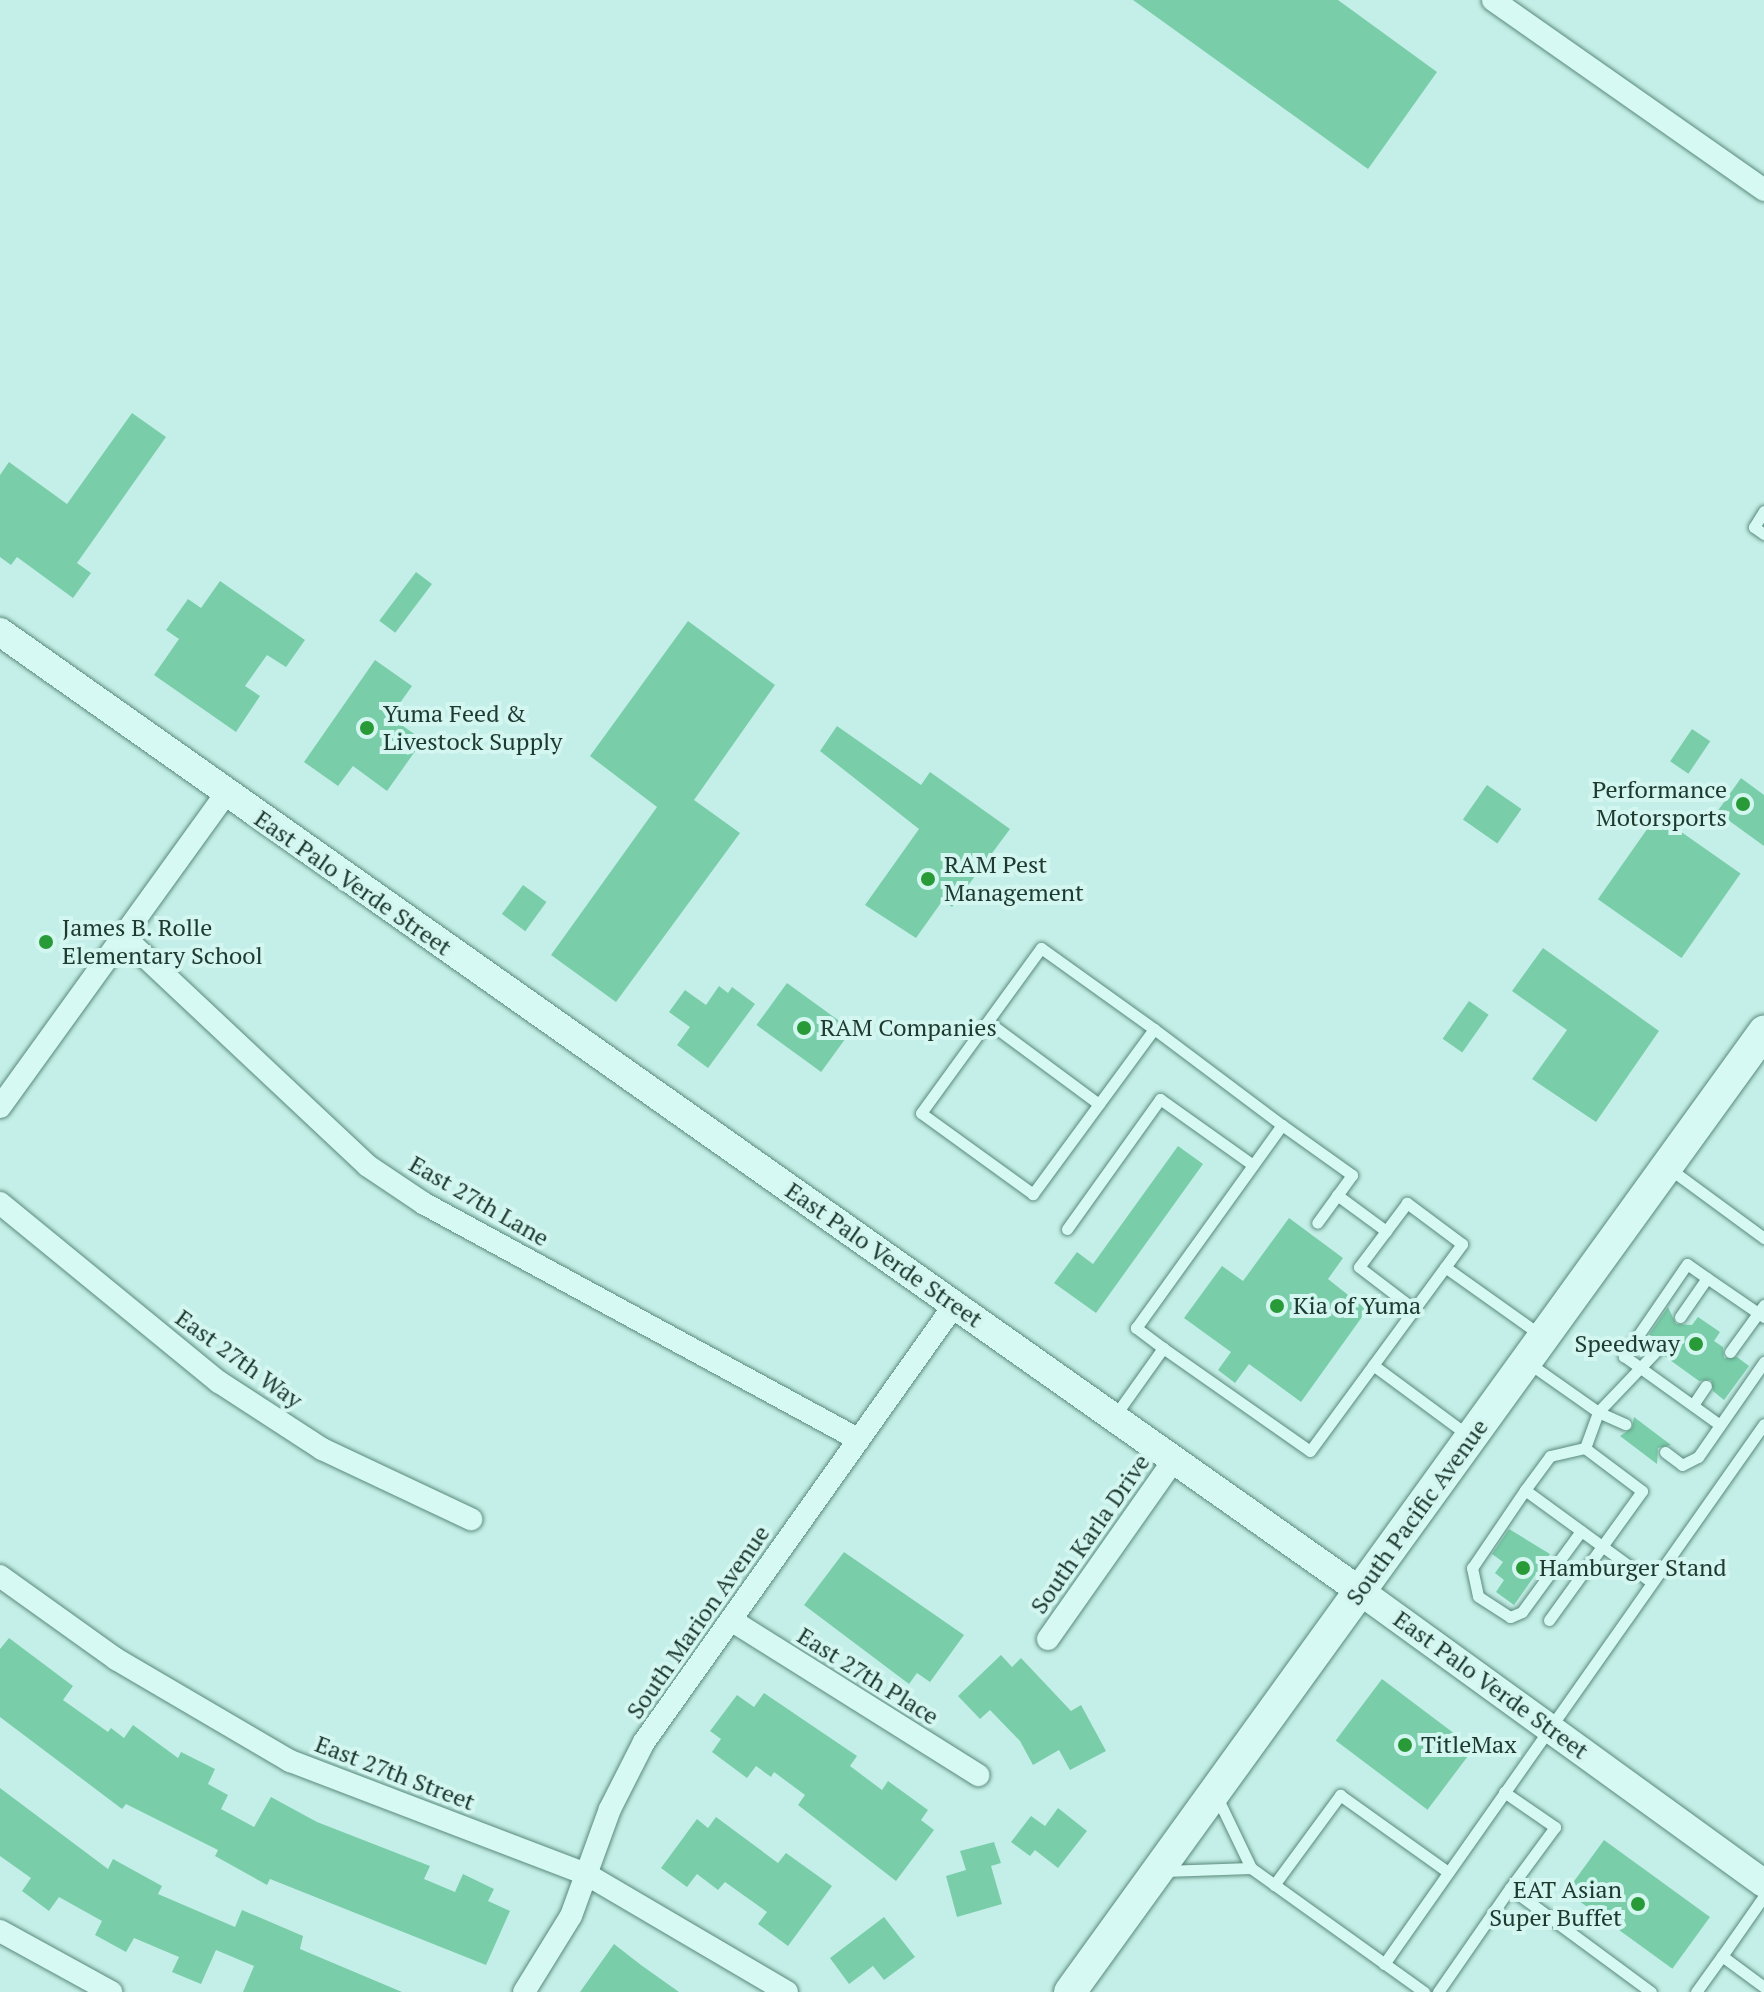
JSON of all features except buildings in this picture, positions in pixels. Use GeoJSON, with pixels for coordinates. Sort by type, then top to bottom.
{"type":"FeatureCollection","features":[{"type":"Feature","properties":{"kind":"main road","name":"South Pacific Avenue"},"geometry":{"type":"LineString","coordinates":[[1070,1992],[1764,1032]]}},
{"type":"Feature","properties":{"kind":"street"},"geometry":{"type":"LineString","coordinates":[[1493,0],[1764,190]]}},
{"type":"Feature","properties":{"kind":"street","name":"East Palo Verde Street"},"geometry":{"type":"LineString","coordinates":[[0,632],[1360,1591],[1764,1883]]}},
{"type":"Feature","properties":{"kind":"street"},"geometry":{"type":"LineString","coordinates":[[0,1107],[226,794]]}},
{"type":"Feature","properties":{"kind":"street","name":"East 27th Lane"},"geometry":{"type":"LineString","coordinates":[[124,937],[368,1166],[423,1203],[859,1440]]}},
{"type":"Feature","properties":{"kind":"street","name":"East 27th Way"},"geometry":{"type":"LineString","coordinates":[[0,1203],[219,1382],[322,1449],[471,1519]]}},
{"type":"Feature","properties":{"kind":"street","name":"South Marion Avenue"},"geometry":{"type":"LineString","coordinates":[[524,1992],[571,1916],[627,1771],[955,1304]]}},
{"type":"Feature","properties":{"kind":"street","name":"South Karla Drive"},"geometry":{"type":"LineString","coordinates":[[1048,1639],[1174,1460]]}},
{"type":"Feature","properties":{"kind":"street","name":"East 27th Street"},"geometry":{"type":"LineString","coordinates":[[0,1576],[116,1659],[290,1761],[586,1874],[787,1992]]}},
{"type":"Feature","properties":{"kind":"street","name":"East 27th Place"},"geometry":{"type":"LineString","coordinates":[[731,1620],[978,1775]]}},
{"type":"Feature","properties":{"kind":"street"},"geometry":{"type":"LineString","coordinates":[[0,1931],[111,1992]]}},
{"type":"Feature","properties":{"kind":"lane"},"geometry":{"type":"LineString","coordinates":[[1764,511],[1754,527],[1764,534]]}},
{"type":"Feature","properties":{"kind":"lane"},"geometry":{"type":"LineString","coordinates":[[1154,1029],[1033,1194],[921,1113],[1041,948],[1154,1029],[1352,1175],[1317,1223]]}},
{"type":"Feature","properties":{"kind":"lane"},"geometry":{"type":"LineString","coordinates":[[988,1022],[1099,1104]]}},
{"type":"Feature","properties":{"kind":"lane"},"geometry":{"type":"LineString","coordinates":[[1067,1229],[1160,1099],[1253,1165]]}},
{"type":"Feature","properties":{"kind":"lane"},"geometry":{"type":"LineString","coordinates":[[1282,1125],[1136,1328],[1310,1451],[1462,1244],[1407,1203],[1359,1267],[1414,1309]]}},
{"type":"Feature","properties":{"kind":"lane"},"geometry":{"type":"LineString","coordinates":[[1667,1167],[1764,1238]]}},
{"type":"Feature","properties":{"kind":"lane"},"geometry":{"type":"LineString","coordinates":[[1337,1195],[1386,1231]]}},
{"type":"Feature","properties":{"kind":"lane"},"geometry":{"type":"LineString","coordinates":[[1720,1425],[1624,1356],[1687,1264],[1762,1312],[1730,1352]]}},
{"type":"Feature","properties":{"kind":"lane"},"geometry":{"type":"LineString","coordinates":[[1445,1267],[1598,1412],[1625,1424]]}},
{"type":"Feature","properties":{"kind":"lane"},"geometry":{"type":"LineString","coordinates":[[1680,1317],[1707,1278]]}},
{"type":"Feature","properties":{"kind":"lane"},"geometry":{"type":"LineString","coordinates":[[1114,1417],[1163,1348]]}},
{"type":"Feature","properties":{"kind":"lane"},"geometry":{"type":"LineString","coordinates":[[1585,1448],[1598,1412],[1643,1370],[1656,1351]]}},
{"type":"Feature","properties":{"kind":"lane"},"geometry":{"type":"LineString","coordinates":[[1665,1452],[1682,1465],[1698,1457],[1764,1362]]}},
{"type":"Feature","properties":{"kind":"lane"},"geometry":{"type":"LineString","coordinates":[[1373,1365],[1471,1438]]}},
{"type":"Feature","properties":{"kind":"lane"},"geometry":{"type":"LineString","coordinates":[[1693,1405],[1706,1386]]}},
{"type":"Feature","properties":{"kind":"lane"},"geometry":{"type":"LineString","coordinates":[[1384,1964],[1764,1424]]}},
{"type":"Feature","properties":{"kind":"lane"},"geometry":{"type":"LineString","coordinates":[[1549,1620],[1604,1548],[1642,1491],[1585,1448],[1550,1456],[1472,1568],[1478,1596],[1510,1617],[1522,1612],[1581,1531]]}},
{"type":"Feature","properties":{"kind":"lane"},"geometry":{"type":"LineString","coordinates":[[1525,1490],[1651,1582]]}},
{"type":"Feature","properties":{"kind":"lane"},"geometry":{"type":"LineString","coordinates":[[1215,1792],[1251,1868],[1424,1992]]}},
{"type":"Feature","properties":{"kind":"lane"},"geometry":{"type":"LineString","coordinates":[[1438,1992],[1555,1827],[1504,1792]]}},
{"type":"Feature","properties":{"kind":"lane"},"geometry":{"type":"LineString","coordinates":[[1274,1885],[1340,1795],[1448,1872]]}},
{"type":"Feature","properties":{"kind":"lane"},"geometry":{"type":"LineString","coordinates":[[1158,1871],[1251,1868]]}},
{"type":"Feature","properties":{"kind":"lane"},"geometry":{"type":"LineString","coordinates":[[1510,1888],[1651,1992]]}},
{"type":"Feature","properties":{"kind":"lane"},"geometry":{"type":"LineString","coordinates":[[1696,1992],[1764,1896]]}},
{"type":"Feature","properties":{"kind":"lane"},"geometry":{"type":"LineString","coordinates":[[1722,1956],[1764,1987]]}},
{"type":"Feature","properties":{"kind":"place","name":"Yuma Feed & Livestock Supply"},"geometry":{"type":"Point","coordinates":[367,728]}},
{"type":"Feature","properties":{"kind":"place","name":"Performance Motorsports"},"geometry":{"type":"Point","coordinates":[1743,804]}},
{"type":"Feature","properties":{"kind":"place","name":"RAM Pest Management"},"geometry":{"type":"Point","coordinates":[928,879]}},
{"type":"Feature","properties":{"kind":"place","name":"James B. Rolle Elementary School"},"geometry":{"type":"Point","coordinates":[46,942]}},
{"type":"Feature","properties":{"kind":"place","name":"RAM Companies"},"geometry":{"type":"Point","coordinates":[804,1028]}},
{"type":"Feature","properties":{"kind":"place","name":"Kia of Yuma"},"geometry":{"type":"Point","coordinates":[1277,1306]}},
{"type":"Feature","properties":{"kind":"place","name":"Speedway"},"geometry":{"type":"Point","coordinates":[1696,1344]}},
{"type":"Feature","properties":{"kind":"place","name":"Hamburger Stand"},"geometry":{"type":"Point","coordinates":[1523,1568]}},
{"type":"Feature","properties":{"kind":"place","name":"TitleMax"},"geometry":{"type":"Point","coordinates":[1405,1745]}},
{"type":"Feature","properties":{"kind":"place","name":"EAT Asian Super Buffet"},"geometry":{"type":"Point","coordinates":[1638,1904]}}]}
